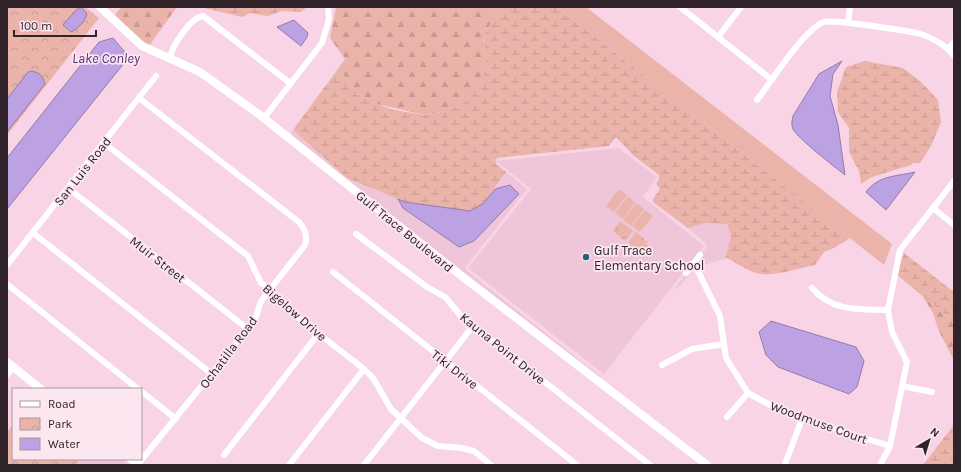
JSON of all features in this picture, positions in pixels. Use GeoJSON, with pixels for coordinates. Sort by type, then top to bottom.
{"type":"FeatureCollection","features":[{"type":"Feature","properties":{"kind":"street","name":"Gulf Trace Boulevard"},"geometry":{"type":"LineString","coordinates":[[100,7],[142,46],[194,69],[211,79],[264,118],[463,277],[707,465]]}},
{"type":"Feature","properties":{"kind":"street"},"geometry":{"type":"LineString","coordinates":[[264,118],[322,43],[329,19],[328,7]]}},
{"type":"Feature","properties":{"kind":"street"},"geometry":{"type":"LineString","coordinates":[[680,7],[772,80]]}},
{"type":"Feature","properties":{"kind":"street"},"geometry":{"type":"LineString","coordinates":[[718,37],[741,7]]}},
{"type":"Feature","properties":{"kind":"street"},"geometry":{"type":"LineString","coordinates":[[848,23],[850,7]]}},
{"type":"Feature","properties":{"kind":"street"},"geometry":{"type":"LineString","coordinates":[[170,58],[173,46],[195,19],[203,16],[290,83]]}},
{"type":"Feature","properties":{"kind":"street"},"geometry":{"type":"LineString","coordinates":[[757,100],[805,36],[824,22],[848,23],[922,35],[949,48],[954,56]]}},
{"type":"Feature","properties":{"kind":"street"},"geometry":{"type":"LineString","coordinates":[[949,48],[954,42]]}},
{"type":"Feature","properties":{"kind":"street","name":"San Luis Road"},"geometry":{"type":"LineString","coordinates":[[7,265],[156,76]]}},
{"type":"Feature","properties":{"kind":"street","name":"Ochatilla Road"},"geometry":{"type":"LineString","coordinates":[[139,98],[299,222],[306,234],[305,245],[261,301],[256,317],[248,329],[139,465]]}},
{"type":"Feature","properties":{"kind":"street","name":"Bigelow Drive"},"geometry":{"type":"LineString","coordinates":[[104,143],[248,256],[256,276],[270,289],[287,309],[364,369],[373,378],[391,409],[400,419],[429,443],[438,446],[462,448],[474,451],[491,465]]}},
{"type":"Feature","properties":{"kind":"street"},"geometry":{"type":"LineString","coordinates":[[880,465],[890,446],[907,362],[892,332],[888,310],[900,250],[954,181]]}},
{"type":"Feature","properties":{"kind":"street","name":"Muir Street"},"geometry":{"type":"LineString","coordinates":[[68,188],[248,329]]}},
{"type":"Feature","properties":{"kind":"street"},"geometry":{"type":"LineString","coordinates":[[933,208],[954,225]]}},
{"type":"Feature","properties":{"kind":"street"},"geometry":{"type":"LineString","coordinates":[[33,233],[212,374]]}},
{"type":"Feature","properties":{"kind":"street","name":"Kauna Point Drive"},"geometry":{"type":"LineString","coordinates":[[356,234],[427,287],[445,297],[461,316],[473,326],[650,465]]}},
{"type":"Feature","properties":{"kind":"street"},"geometry":{"type":"LineString","coordinates":[[686,273],[700,255]]}},
{"type":"Feature","properties":{"kind":"street","name":"Woodmuse Court"},"geometry":{"type":"LineString","coordinates":[[694,263],[720,316],[726,358],[748,393],[770,405],[802,419],[890,446]]}},
{"type":"Feature","properties":{"kind":"street","name":"Tiki Drive"},"geometry":{"type":"LineString","coordinates":[[333,272],[577,465]]}},
{"type":"Feature","properties":{"kind":"street"},"geometry":{"type":"LineString","coordinates":[[7,284],[137,388]]}},
{"type":"Feature","properties":{"kind":"street"},"geometry":{"type":"LineString","coordinates":[[812,288],[822,299],[846,308],[888,310]]}},
{"type":"Feature","properties":{"kind":"street"},"geometry":{"type":"LineString","coordinates":[[365,465],[473,326]]}},
{"type":"Feature","properties":{"kind":"street"},"geometry":{"type":"LineString","coordinates":[[224,455],[318,334]]}},
{"type":"Feature","properties":{"kind":"street"},"geometry":{"type":"LineString","coordinates":[[662,365],[692,349],[724,344]]}},
{"type":"Feature","properties":{"kind":"street"},"geometry":{"type":"LineString","coordinates":[[7,375],[10,365],[40,388]]}},
{"type":"Feature","properties":{"kind":"street"},"geometry":{"type":"LineString","coordinates":[[289,465],[364,369]]}},
{"type":"Feature","properties":{"kind":"street"},"geometry":{"type":"LineString","coordinates":[[902,386],[932,392]]}},
{"type":"Feature","properties":{"kind":"street"},"geometry":{"type":"LineString","coordinates":[[142,392],[176,419]]}},
{"type":"Feature","properties":{"kind":"street"},"geometry":{"type":"LineString","coordinates":[[727,416],[748,393]]}},
{"type":"Feature","properties":{"kind":"street"},"geometry":{"type":"LineString","coordinates":[[785,464],[802,419]]}},
{"type":"Feature","properties":{"kind":"shaded area"},"geometry":{"type":"Polygon","coordinates":[[[293,130],[347,178],[398,199],[403,208],[459,247],[519,194],[510,185],[495,189],[506,172],[527,189],[466,266],[466,270],[601,377],[600,379],[470,279],[290,135],[293,130]]]}},
{"type":"Feature","properties":{"kind":"shaded area","name":"Gulf Trace Elementary School"},"geometry":{"type":"Polygon","coordinates":[[[618,148],[657,177],[643,197],[704,246],[604,374],[468,268],[531,189],[496,161],[618,148]]]}},
{"type":"Feature","properties":{"kind":"shaded area"},"geometry":{"type":"Polygon","coordinates":[[[705,223],[727,224],[731,235],[725,259],[695,267],[681,285],[674,289],[707,247],[706,243],[686,227],[705,223]]]}},
{"type":"Feature","properties":{"kind":"shaded area"},"geometry":{"type":"Polygon","coordinates":[[[79,460],[122,460],[129,465],[75,465],[79,460]]]}},
{"type":"Feature","properties":{"kind":"green space"},"geometry":{"type":"Polygon","coordinates":[[[7,7],[85,7],[99,18],[7,135],[7,7]]]}},
{"type":"Feature","properties":{"kind":"green space"},"geometry":{"type":"Polygon","coordinates":[[[121,7],[177,7],[149,46],[133,34],[115,15],[121,7]]]}},
{"type":"Feature","properties":{"kind":"green space"},"geometry":{"type":"Polygon","coordinates":[[[200,7],[307,7],[301,12],[281,11],[268,16],[250,13],[242,17],[200,7]]]}},
{"type":"Feature","properties":{"kind":"green space"},"geometry":{"type":"Polygon","coordinates":[[[336,7],[502,7],[484,34],[486,68],[479,87],[467,102],[446,111],[424,115],[377,104],[356,93],[346,77],[335,73],[345,59],[330,38],[336,7]]]}},
{"type":"Feature","properties":{"kind":"green space"},"geometry":{"type":"Polygon","coordinates":[[[502,7],[557,7],[850,238],[834,248],[824,252],[815,265],[770,274],[752,272],[727,258],[725,259],[731,235],[727,224],[705,223],[688,228],[653,202],[653,199],[660,189],[656,184],[659,179],[659,175],[634,156],[616,137],[609,146],[497,158],[495,163],[506,172],[484,203],[470,211],[405,202],[347,178],[293,130],[335,73],[346,77],[356,93],[377,104],[394,110],[424,115],[446,111],[466,102],[479,87],[486,68],[484,34],[502,7]]]}},
{"type":"Feature","properties":{"kind":"green space"},"geometry":{"type":"Polygon","coordinates":[[[557,7],[586,7],[892,244],[884,265],[557,7]]]}},
{"type":"Feature","properties":{"kind":"green space"},"geometry":{"type":"Polygon","coordinates":[[[865,61],[903,68],[920,81],[938,100],[941,122],[931,146],[920,163],[913,163],[911,165],[872,177],[861,184],[859,171],[849,152],[849,128],[838,112],[837,92],[846,67],[865,61]]]}},
{"type":"Feature","properties":{"kind":"green space"},"geometry":{"type":"Polygon","coordinates":[[[619,189],[627,195],[614,212],[606,206],[619,189]]]}},
{"type":"Feature","properties":{"kind":"green space"},"geometry":{"type":"Polygon","coordinates":[[[628,196],[635,202],[623,219],[615,213],[628,196]]]}},
{"type":"Feature","properties":{"kind":"green space"},"geometry":{"type":"Polygon","coordinates":[[[636,203],[644,209],[631,226],[623,220],[636,203]]]}},
{"type":"Feature","properties":{"kind":"green space"},"geometry":{"type":"Polygon","coordinates":[[[645,210],[653,216],[640,232],[632,226],[645,210]]]}},
{"type":"Feature","properties":{"kind":"green space"},"geometry":{"type":"Polygon","coordinates":[[[620,221],[633,231],[625,241],[613,231],[620,221]]]}},
{"type":"Feature","properties":{"kind":"green space"},"geometry":{"type":"Polygon","coordinates":[[[636,232],[648,242],[646,244],[649,246],[643,254],[628,243],[636,232]]]}},
{"type":"Feature","properties":{"kind":"green space"},"geometry":{"type":"Polygon","coordinates":[[[904,253],[954,292],[954,322],[896,274],[904,253]]]}},
{"type":"Feature","properties":{"kind":"green space"},"geometry":{"type":"Polygon","coordinates":[[[922,295],[954,322],[954,361],[938,329],[933,313],[922,295]]]}},
{"type":"Feature","properties":{"kind":"green space"},"geometry":{"type":"Polygon","coordinates":[[[954,424],[954,465],[923,465],[950,430],[954,424]]]}},
{"type":"Feature","properties":{"kind":"green space"},"geometry":{"type":"Polygon","coordinates":[[[12,425],[12,460],[79,460],[75,465],[7,465],[7,432],[12,425]]]}},
{"type":"Feature","properties":{"kind":"water"},"geometry":{"type":"Polygon","coordinates":[[[81,7],[87,14],[86,17],[79,27],[71,32],[63,25],[77,9],[81,7]]]}},
{"type":"Feature","properties":{"kind":"water"},"geometry":{"type":"Polygon","coordinates":[[[294,20],[308,33],[301,46],[277,27],[294,20]]]}},
{"type":"Feature","properties":{"kind":"water","name":"Lake Conley"},"geometry":{"type":"Polygon","coordinates":[[[113,38],[129,57],[7,209],[7,158],[99,42],[113,38]]]}},
{"type":"Feature","properties":{"kind":"water"},"geometry":{"type":"Polygon","coordinates":[[[842,61],[833,74],[830,96],[838,125],[845,175],[801,139],[793,129],[792,124],[793,116],[819,74],[842,61]]]}},
{"type":"Feature","properties":{"kind":"water"},"geometry":{"type":"Polygon","coordinates":[[[32,71],[41,75],[45,84],[7,132],[7,99],[28,72],[32,71]]]}},
{"type":"Feature","properties":{"kind":"water"},"geometry":{"type":"Polygon","coordinates":[[[915,172],[886,210],[866,192],[876,182],[894,176],[915,172]]]}},
{"type":"Feature","properties":{"kind":"water"},"geometry":{"type":"Polygon","coordinates":[[[510,185],[519,194],[474,241],[459,247],[403,208],[398,199],[405,202],[470,211],[484,203],[495,189],[510,185]]]}},
{"type":"Feature","properties":{"kind":"water"},"geometry":{"type":"Polygon","coordinates":[[[771,321],[856,347],[864,361],[857,387],[849,394],[778,367],[766,355],[759,332],[771,321]]]}},
{"type":"Feature","properties":{"kind":"place","name":"Gulf Trace Elementary School"},"geometry":{"type":"Point","coordinates":[586,257]}}]}
